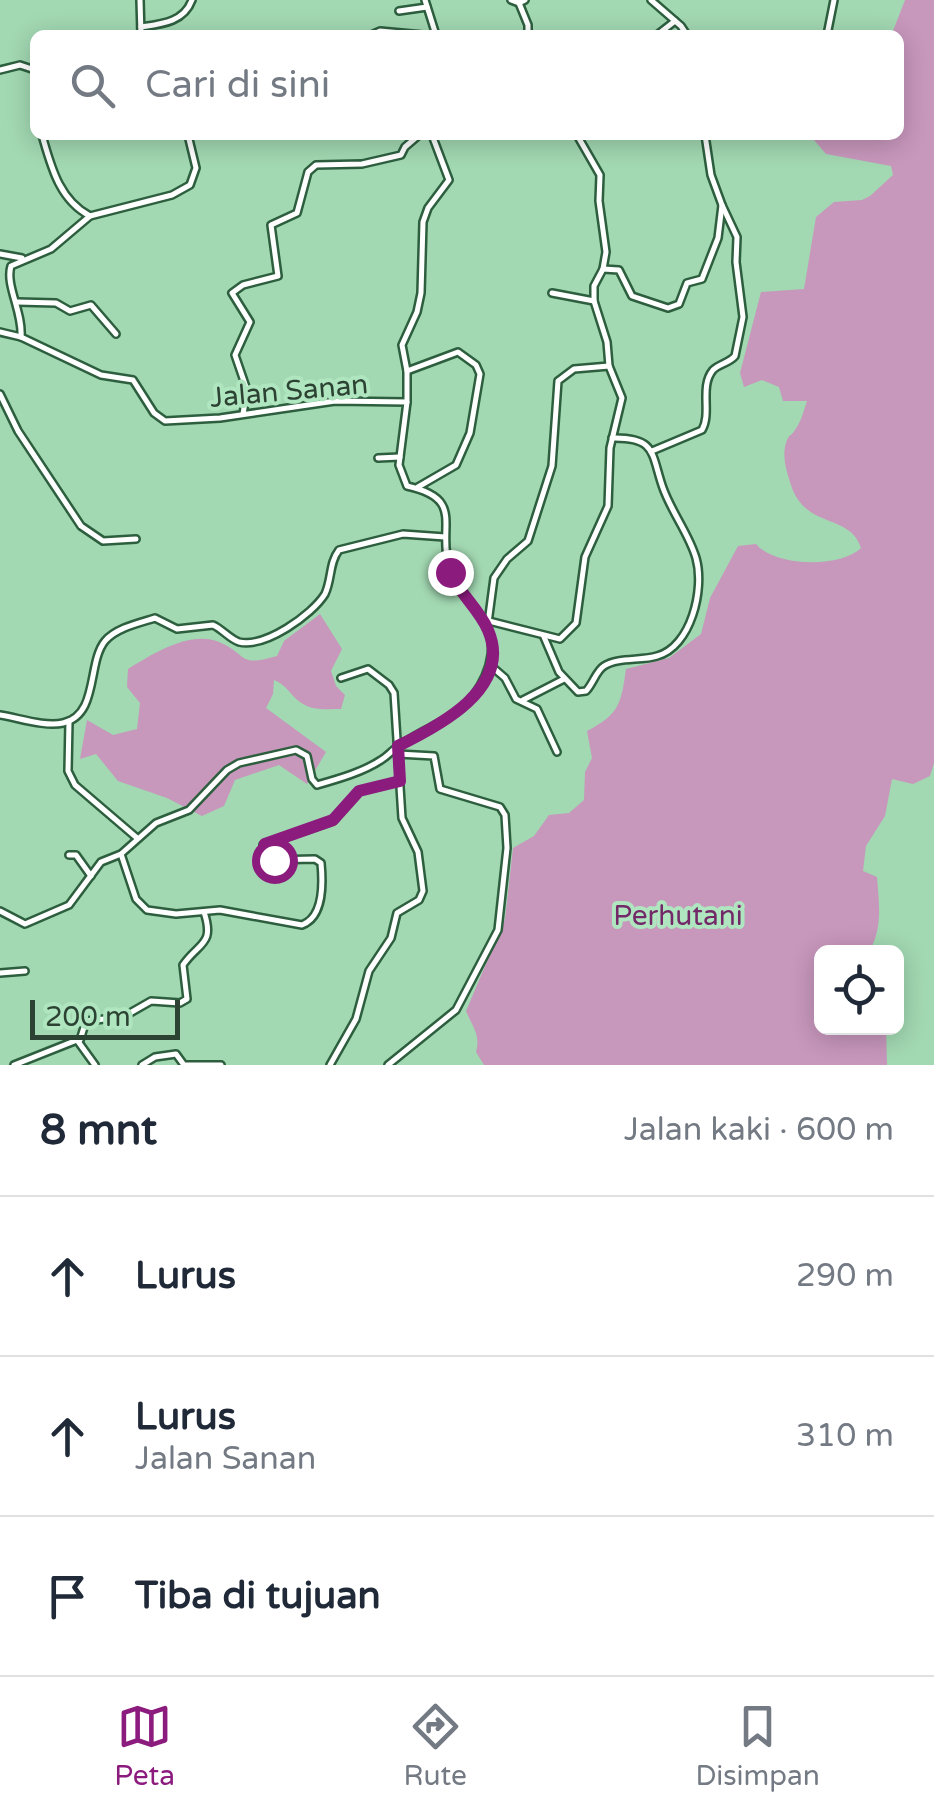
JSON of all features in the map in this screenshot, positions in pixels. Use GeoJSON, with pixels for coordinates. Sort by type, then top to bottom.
{"type":"FeatureCollection","features":[{"type":"Feature","properties":{"kind":"street"},"geometry":{"type":"LineString","coordinates":[[140,0],[141,30]]}},
{"type":"Feature","properties":{"kind":"street"},"geometry":{"type":"LineString","coordinates":[[141,27],[175,20],[192,0]]}},
{"type":"Feature","properties":{"kind":"street"},"geometry":{"type":"LineString","coordinates":[[511,0],[522,1],[527,30]]}},
{"type":"Feature","properties":{"kind":"street"},"geometry":{"type":"LineString","coordinates":[[651,0],[682,30]]}},
{"type":"Feature","properties":{"kind":"street"},"geometry":{"type":"LineString","coordinates":[[828,30],[834,0]]}},
{"type":"Feature","properties":{"kind":"street"},"geometry":{"type":"LineString","coordinates":[[399,11],[426,3],[434,30]]}},
{"type":"Feature","properties":{"kind":"street"},"geometry":{"type":"LineString","coordinates":[[663,30],[675,20]]}},
{"type":"Feature","properties":{"kind":"street"},"geometry":{"type":"LineString","coordinates":[[0,70],[20,65],[30,68]]}},
{"type":"Feature","properties":{"kind":"street"},"geometry":{"type":"LineString","coordinates":[[44,140],[63,193],[77,210],[90,216]]}},
{"type":"Feature","properties":{"kind":"street"},"geometry":{"type":"LineString","coordinates":[[21,337],[22,321],[8,271],[24,258],[51,249],[90,216],[172,195],[190,185],[196,168],[189,140]]}},
{"type":"Feature","properties":{"kind":"street"},"geometry":{"type":"LineString","coordinates":[[244,414],[246,390],[235,355],[250,319],[232,293],[243,284],[278,276],[271,225],[298,213],[308,172],[316,165],[362,164],[401,156],[414,140]]}},
{"type":"Feature","properties":{"kind":"street"},"geometry":{"type":"LineString","coordinates":[[406,402],[407,370],[402,340],[417,312],[421,293],[423,222],[428,208],[449,180],[434,140]]}},
{"type":"Feature","properties":{"kind":"street"},"geometry":{"type":"LineString","coordinates":[[488,622],[560,639],[570,633],[576,623],[585,558],[608,506],[606,486],[612,438],[622,398],[609,366],[607,342],[594,300],[594,286],[606,252],[599,201],[600,175],[580,140]]}},
{"type":"Feature","properties":{"kind":"street"},"geometry":{"type":"LineString","coordinates":[[652,451],[702,430],[707,420],[705,399],[712,372],[735,356],[743,316],[736,269],[737,237],[711,175],[706,140]]}},
{"type":"Feature","properties":{"kind":"street"},"geometry":{"type":"LineString","coordinates":[[603,268],[619,270],[632,296],[668,308],[676,306],[687,283],[704,276],[718,238],[722,206]]}},
{"type":"Feature","properties":{"kind":"street"},"geometry":{"type":"LineString","coordinates":[[0,254],[24,258]]}},
{"type":"Feature","properties":{"kind":"street"},"geometry":{"type":"LineString","coordinates":[[552,293],[594,300]]}},
{"type":"Feature","properties":{"kind":"street"},"geometry":{"type":"LineString","coordinates":[[17,302],[56,304],[70,310],[89,305],[100,312],[116,334]]}},
{"type":"Feature","properties":{"kind":"street","name":"Jalan Sanan"},"geometry":{"type":"LineString","coordinates":[[0,332],[21,337],[101,375],[134,380],[154,413],[165,422],[335,401],[406,402],[400,456]]}},
{"type":"Feature","properties":{"kind":"street"},"geometry":{"type":"LineString","coordinates":[[407,370],[458,352],[476,365],[480,374],[472,426],[456,464],[418,487]]}},
{"type":"Feature","properties":{"kind":"street"},"geometry":{"type":"LineString","coordinates":[[0,911],[30,924],[69,905],[102,862],[121,854],[156,823],[189,810],[218,778],[240,763],[296,750],[307,756],[312,779],[317,784],[368,767],[472,701],[490,665],[488,622],[494,578],[507,559],[528,541],[552,466],[558,381],[574,369],[609,366]]}},
{"type":"Feature","properties":{"kind":"street"},"geometry":{"type":"LineString","coordinates":[[0,394],[24,440],[82,526],[99,540],[136,538]]}},
{"type":"Feature","properties":{"kind":"street"},"geometry":{"type":"LineString","coordinates":[[544,636],[552,662],[578,692],[586,691],[603,667],[669,652],[688,630],[699,577],[698,562],[668,502],[658,460],[647,444],[630,438],[612,438]]}},
{"type":"Feature","properties":{"kind":"street"},"geometry":{"type":"LineString","coordinates":[[378,458],[400,456],[400,470],[408,487],[418,487],[436,496],[448,520],[450,572],[488,630]]}},
{"type":"Feature","properties":{"kind":"street"},"geometry":{"type":"LineString","coordinates":[[0,715],[55,723],[69,721],[85,706],[102,646],[120,630],[155,618],[177,628],[214,625],[233,639],[249,642],[290,628],[320,600],[328,587],[332,560],[340,550],[403,534],[446,537]]}},
{"type":"Feature","properties":{"kind":"street"},"geometry":{"type":"LineString","coordinates":[[490,665],[505,678],[516,699],[537,709],[557,752]]}},
{"type":"Feature","properties":{"kind":"street"},"geometry":{"type":"LineString","coordinates":[[330,1065],[356,1020],[369,971],[391,938],[397,913],[419,900],[423,891],[418,852],[402,818],[396,698],[389,685],[368,669],[341,678]]}},
{"type":"Feature","properties":{"kind":"street"},"geometry":{"type":"LineString","coordinates":[[520,701],[564,679]]}},
{"type":"Feature","properties":{"kind":"street"},"geometry":{"type":"LineString","coordinates":[[69,721],[68,771],[74,785],[138,838]]}},
{"type":"Feature","properties":{"kind":"street"},"geometry":{"type":"LineString","coordinates":[[388,1065],[450,1016],[459,1004],[498,930],[507,848],[505,815],[500,807],[440,789],[434,756],[398,754]]}},
{"type":"Feature","properties":{"kind":"street"},"geometry":{"type":"LineString","coordinates":[[121,854],[143,908],[176,914],[229,911],[295,926],[310,922],[318,913],[320,863],[269,860],[263,845],[333,820],[359,791],[400,781]]}},
{"type":"Feature","properties":{"kind":"street"},"geometry":{"type":"LineString","coordinates":[[69,854],[76,855],[91,876]]}},
{"type":"Feature","properties":{"kind":"street"},"geometry":{"type":"LineString","coordinates":[[95,1065],[80,1040],[84,1023],[123,1017],[151,1002],[186,1000],[182,966],[208,938],[204,911]]}},
{"type":"Feature","properties":{"kind":"street"},"geometry":{"type":"LineString","coordinates":[[0,973],[24,971]]}},
{"type":"Feature","properties":{"kind":"street"},"geometry":{"type":"LineString","coordinates":[[14,1065],[80,1040]]}},
{"type":"Feature","properties":{"kind":"street"},"geometry":{"type":"LineString","coordinates":[[142,1065],[154,1056],[176,1054],[184,1064],[221,1065]]}},
{"type":"Feature","properties":{"kind":"green space","name":"Perhutani"},"geometry":{"type":"Polygon","coordinates":[[[905,0],[934,0],[934,763],[930,776],[913,784],[892,779],[885,816],[866,846],[863,871],[877,877],[879,906],[872,945],[814,945],[814,1035],[886,1035],[887,1065],[484,1065],[476,1052],[477,1036],[466,1011],[505,919],[513,848],[534,836],[549,815],[569,813],[584,800],[585,772],[592,758],[587,731],[613,713],[626,669],[669,658],[701,634],[710,598],[738,546],[756,544],[777,557],[807,562],[838,559],[861,548],[847,529],[805,508],[790,482],[785,448],[807,401],[783,401],[779,387],[762,380],[744,387],[740,373],[761,292],[804,289],[816,217],[834,202],[870,196],[893,175],[891,166],[826,154],[814,140],[904,140],[904,30],[893,30],[905,0]]]}},
{"type":"Feature","properties":{"kind":"green space"},"geometry":{"type":"Polygon","coordinates":[[[320,614],[342,649],[331,671],[336,686],[345,695],[341,709],[304,705],[274,680],[266,708],[326,752],[307,784],[279,765],[235,780],[224,806],[202,816],[167,798],[118,781],[96,754],[80,759],[87,720],[113,735],[137,729],[140,703],[127,687],[128,669],[137,663],[196,639],[219,642],[249,660],[277,656],[284,641],[320,614]]]}},
{"type":"Feature","properties":{"kind":"route"},"geometry":{"type":"LineString","coordinates":[[274,860],[266,858],[263,845],[333,820],[359,791],[400,781],[398,746],[447,720],[476,696],[490,665],[488,630],[450,572]]}}]}
